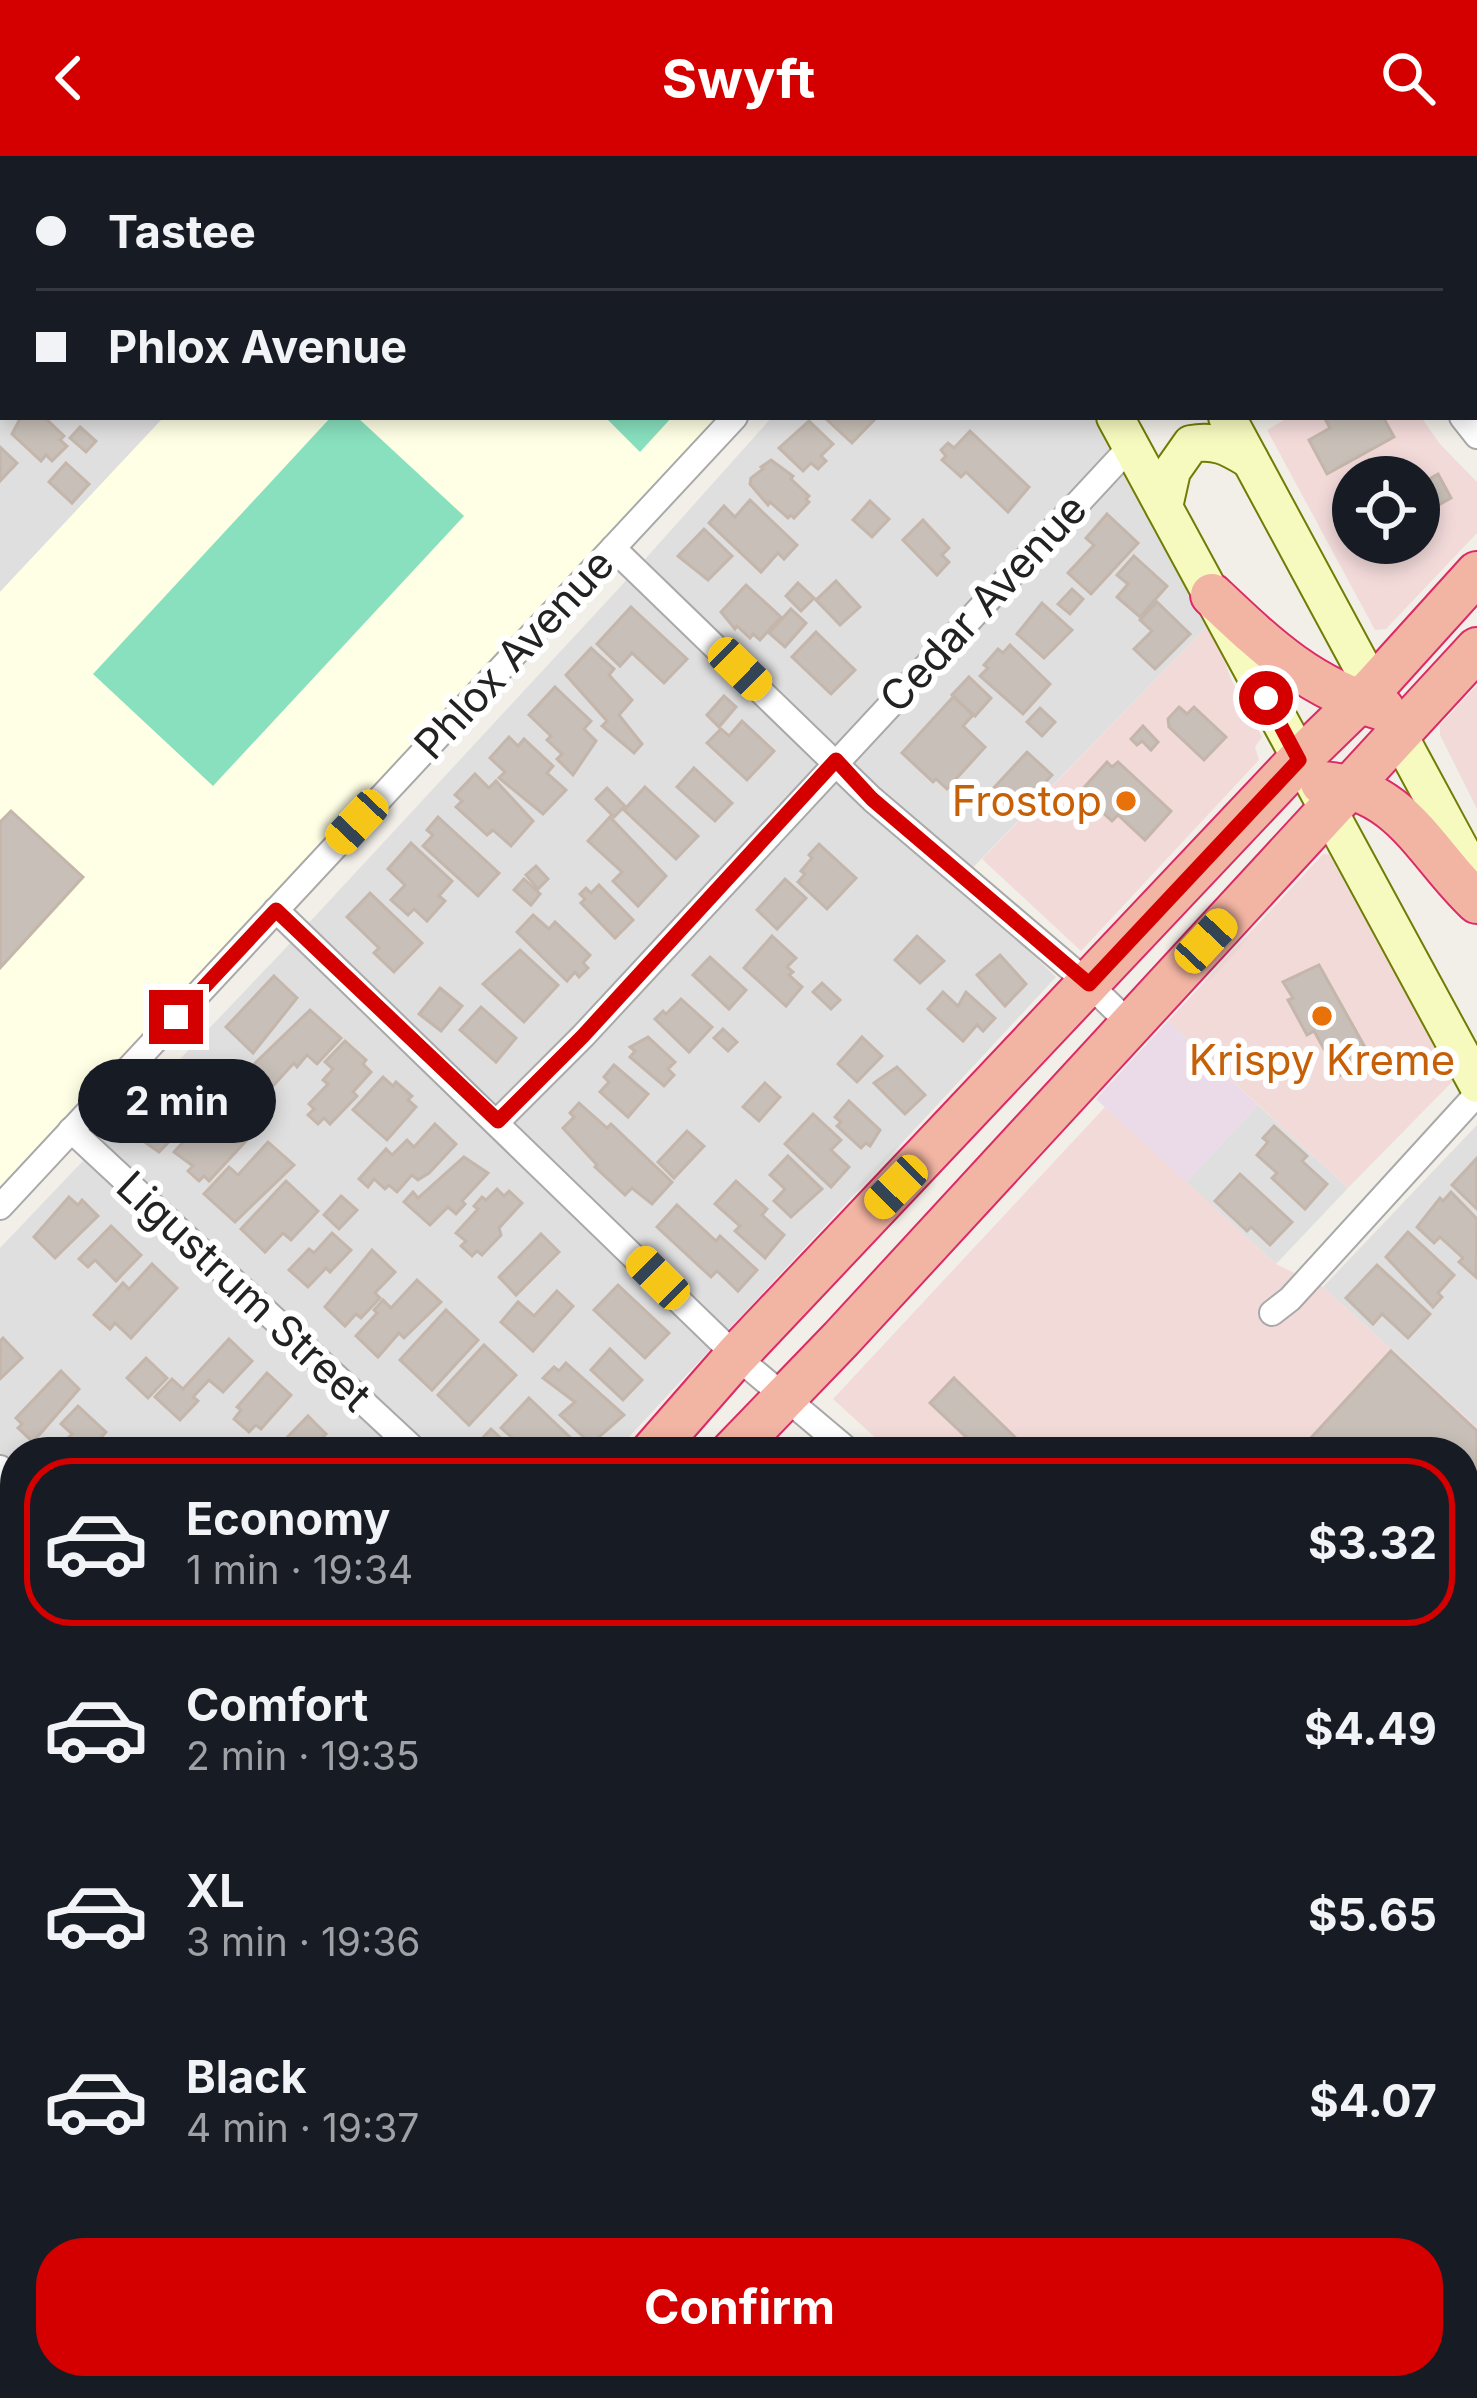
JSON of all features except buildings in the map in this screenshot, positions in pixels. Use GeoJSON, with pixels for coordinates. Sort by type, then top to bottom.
{"type":"FeatureCollection","features":[{"type":"Feature","properties":{"kind":"highway"},"geometry":{"type":"LineString","coordinates":[[747,1437],[1130,1024],[1323,784],[1477,573]]}},
{"type":"Feature","properties":{"kind":"highway"},"geometry":{"type":"LineString","coordinates":[[1212,596],[1312,682],[1378,709]]}},
{"type":"Feature","properties":{"kind":"highway"},"geometry":{"type":"LineString","coordinates":[[665,1437],[736,1356],[1255,807],[1323,784],[1378,709],[1439,690],[1477,649]]}},
{"type":"Feature","properties":{"kind":"highway"},"geometry":{"type":"LineString","coordinates":[[1323,784],[1403,817],[1477,902]]}},
{"type":"Feature","properties":{"kind":"highway"},"geometry":{"type":"LineString","coordinates":[[928,1154],[974,1195]]}},
{"type":"Feature","properties":{"kind":"main road"},"geometry":{"type":"LineString","coordinates":[[1229,420],[1378,709],[1477,880]]}},
{"type":"Feature","properties":{"kind":"main road"},"geometry":{"type":"LineString","coordinates":[[1123,432],[1212,596],[1323,784],[1477,1084]]}},
{"type":"Feature","properties":{"kind":"main road"},"geometry":{"type":"LineString","coordinates":[[1164,507],[1172,471],[1191,444],[1226,445],[1250,460]]}},
{"type":"Feature","properties":{"kind":"main road"},"geometry":{"type":"LineString","coordinates":[[1430,996],[1477,1037]]}},
{"type":"Feature","properties":{"kind":"street","name":"Phlox Avenue"},"geometry":{"type":"LineString","coordinates":[[0,1207],[732,420]]}},
{"type":"Feature","properties":{"kind":"street","name":"Cedar Avenue"},"geometry":{"type":"LineString","coordinates":[[498,1121],[583,1036],[836,760],[1123,432]]}},
{"type":"Feature","properties":{"kind":"street"},"geometry":{"type":"LineString","coordinates":[[613,548],[872,799],[1130,1024]]}},
{"type":"Feature","properties":{"kind":"street"},"geometry":{"type":"LineString","coordinates":[[276,910],[736,1356],[833,1437]]}},
{"type":"Feature","properties":{"kind":"street"},"geometry":{"type":"LineString","coordinates":[[1272,1312],[1291,1299],[1477,1094]]}},
{"type":"Feature","properties":{"kind":"street","name":"Ligustrum Street"},"geometry":{"type":"LineString","coordinates":[[71,1130],[401,1437]]}},
{"type":"Feature","properties":{"kind":"shaded area"},"geometry":{"type":"Polygon","coordinates":[[[0,420],[161,420],[0,592],[0,420]]]}},
{"type":"Feature","properties":{"kind":"shaded area"},"geometry":{"type":"Polygon","coordinates":[[[161,420],[723,420],[0,1190],[0,592],[161,420]]]}},
{"type":"Feature","properties":{"kind":"shaded area"},"geometry":{"type":"Polygon","coordinates":[[[769,420],[1098,420],[1211,622],[958,883],[1056,977],[629,1437],[0,1437],[0,1248],[622,585],[769,420]]]}},
{"type":"Feature","properties":{"kind":"shaded area"},"geometry":{"type":"Polygon","coordinates":[[[1284,420],[1423,420],[1477,482],[1477,533],[1386,629],[1375,630],[1339,564],[1440,564],[1440,456],[1332,456],[1332,550],[1267,430],[1284,420]]]}},
{"type":"Feature","properties":{"kind":"shaded area"},"geometry":{"type":"Polygon","coordinates":[[[1211,622],[1231,679],[1262,737],[1255,747],[1259,760],[1081,951],[982,859],[1211,622]]]}},
{"type":"Feature","properties":{"kind":"shaded area"},"geometry":{"type":"Polygon","coordinates":[[[1477,685],[1477,809],[1440,735],[1440,725],[1477,685]]]}},
{"type":"Feature","properties":{"kind":"shaded area"},"geometry":{"type":"Polygon","coordinates":[[[1323,854],[1329,854],[1454,1080],[1348,1188],[1168,1021],[1323,854]]]}},
{"type":"Feature","properties":{"kind":"shaded area"},"geometry":{"type":"Polygon","coordinates":[[[1168,1021],[1258,1105],[1186,1182],[1096,1099],[1168,1021]]]}},
{"type":"Feature","properties":{"kind":"shaded area"},"geometry":{"type":"Polygon","coordinates":[[[1258,1105],[1348,1188],[1276,1264],[1186,1182],[1258,1105]]]}},
{"type":"Feature","properties":{"kind":"shaded area"},"geometry":{"type":"Polygon","coordinates":[[[1105,1107],[1276,1264],[1323,1287],[1477,1427],[1477,1437],[875,1437],[833,1399],[1105,1107]]]}},
{"type":"Feature","properties":{"kind":"shaded area"},"geometry":{"type":"Polygon","coordinates":[[[1477,1125],[1477,1427],[1323,1287],[1477,1125]]]}},
{"type":"Feature","properties":{"kind":"green space"},"geometry":{"type":"Polygon","coordinates":[[[328,420],[360,420],[464,516],[213,786],[93,674],[328,420]]]}},
{"type":"Feature","properties":{"kind":"green space"},"geometry":{"type":"Polygon","coordinates":[[[608,420],[669,420],[640,452],[608,420]]]}},
{"type":"Feature","properties":{"kind":"place","name":"Frostop"},"geometry":{"type":"Point","coordinates":[1126,801]}},
{"type":"Feature","properties":{"kind":"place","name":"Krispy Kreme"},"geometry":{"type":"Point","coordinates":[1322,1016]}},
{"type":"Feature","properties":{"kind":"route"},"geometry":{"type":"LineString","coordinates":[[176,1017],[276,910],[498,1121],[583,1036],[836,760],[872,799],[1089,984],[1299,760],[1266,698]]}}]}
